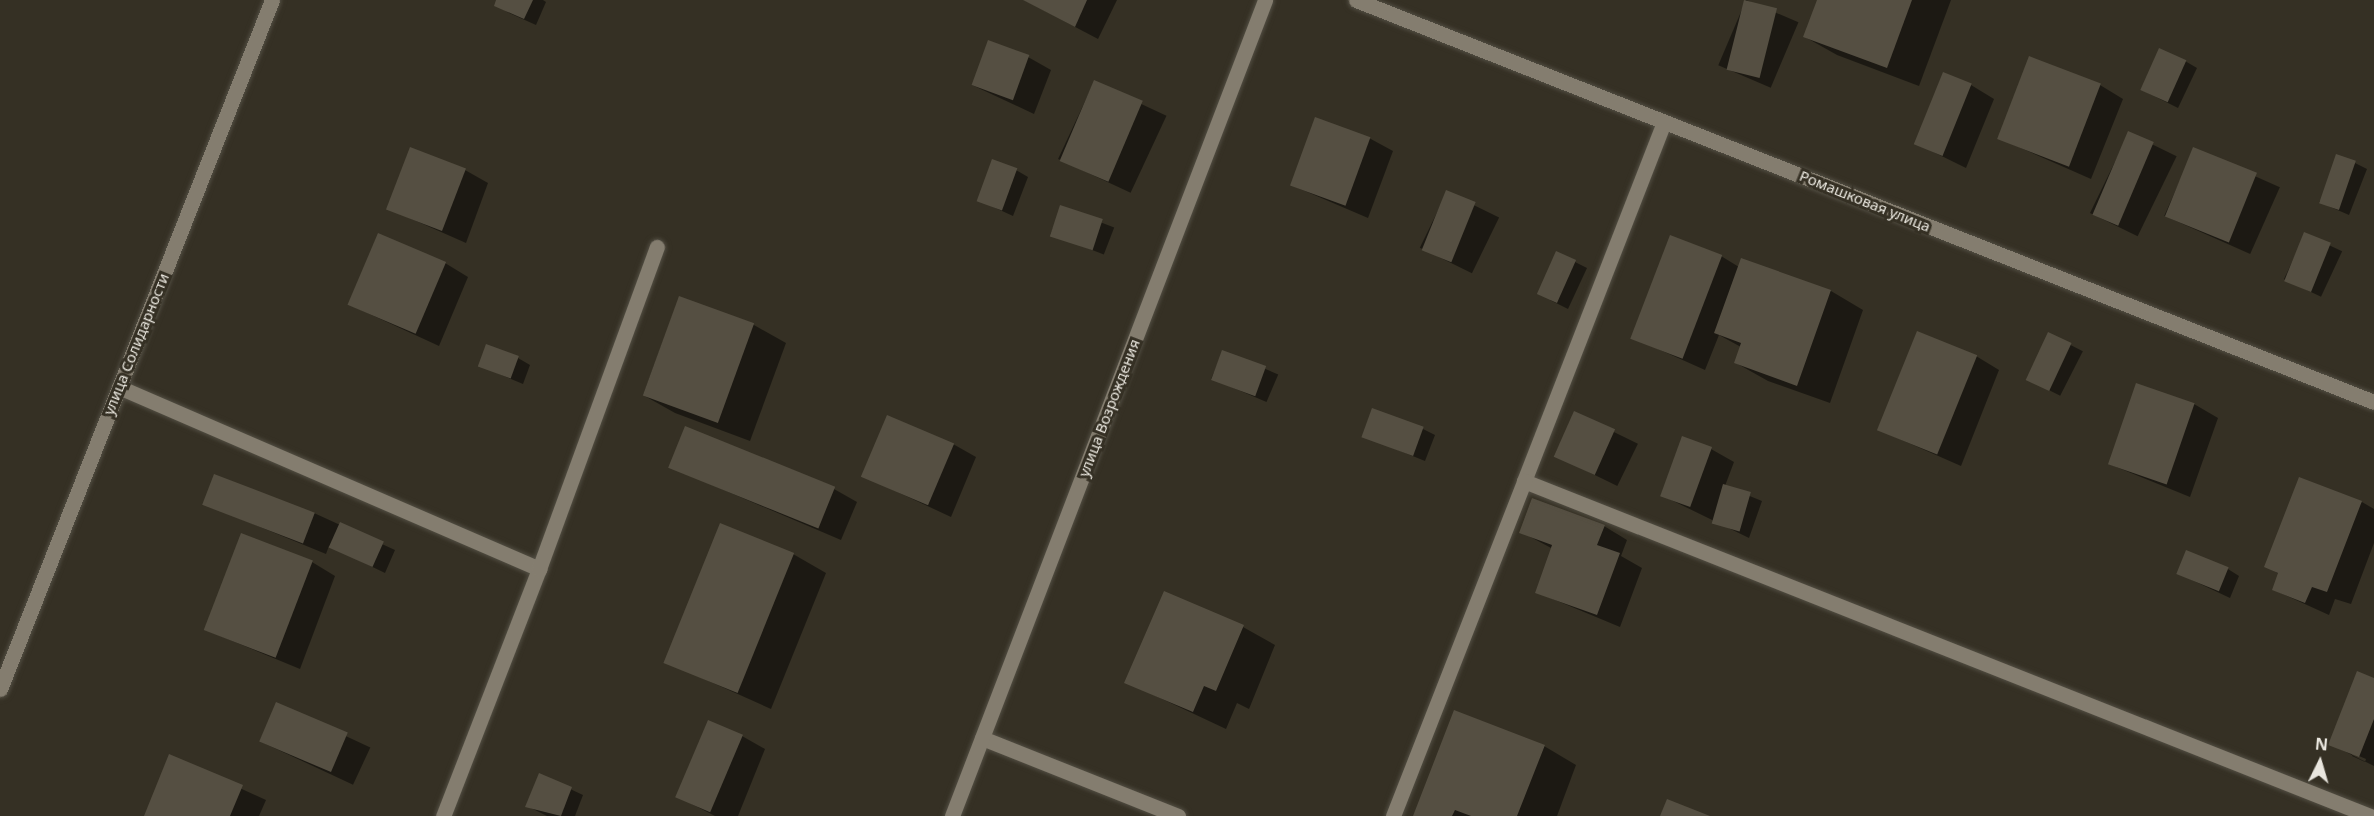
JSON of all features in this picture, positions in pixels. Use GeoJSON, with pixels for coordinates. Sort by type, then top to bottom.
{"type":"FeatureCollection","features":[{"type":"Feature","properties":{"kind":"street","name":"улица Солидарности"},"geometry":{"type":"LineString","coordinates":[[0,689],[273,0]]}},
{"type":"Feature","properties":{"kind":"street","name":"улица Возрождения"},"geometry":{"type":"LineString","coordinates":[[952,816],[1265,0]]}},
{"type":"Feature","properties":{"kind":"street","name":"Ромашковая улица"},"geometry":{"type":"LineString","coordinates":[[1356,0],[2374,402]]}},
{"type":"Feature","properties":{"kind":"street"},"geometry":{"type":"LineString","coordinates":[[1394,816],[1664,122]]}},
{"type":"Feature","properties":{"kind":"street"},"geometry":{"type":"LineString","coordinates":[[443,816],[539,569],[657,247]]}},
{"type":"Feature","properties":{"kind":"street"},"geometry":{"type":"LineString","coordinates":[[119,387],[539,569]]}},
{"type":"Feature","properties":{"kind":"street"},"geometry":{"type":"LineString","coordinates":[[1524,481],[2370,816]]}},
{"type":"Feature","properties":{"kind":"street"},"geometry":{"type":"LineString","coordinates":[[982,738],[1178,816]]}},
{"type":"Feature","properties":{"kind":"building"},"geometry":{"type":"Polygon","coordinates":[[[496,0],[533,0],[524,19],[494,6],[496,0]]]}},
{"type":"Feature","properties":{"kind":"building"},"geometry":{"type":"Polygon","coordinates":[[[1023,0],[1087,0],[1075,27],[1023,0]]]}},
{"type":"Feature","properties":{"kind":"building"},"geometry":{"type":"Polygon","coordinates":[[[1744,0],[1777,8],[1760,78],[1727,70],[1744,0]]]}},
{"type":"Feature","properties":{"kind":"building"},"geometry":{"type":"Polygon","coordinates":[[[1817,0],[1912,0],[1887,68],[1803,37],[1817,0]]]}},
{"type":"Feature","properties":{"kind":"building"},"geometry":{"type":"Polygon","coordinates":[[[988,40],[1029,55],[1013,100],[972,85],[988,40]]]}},
{"type":"Feature","properties":{"kind":"building"},"geometry":{"type":"Polygon","coordinates":[[[2159,48],[2186,60],[2168,102],[2140,90],[2159,48]]]}},
{"type":"Feature","properties":{"kind":"building"},"geometry":{"type":"Polygon","coordinates":[[[2029,56],[2101,84],[2069,167],[1997,139],[2029,56]]]}},
{"type":"Feature","properties":{"kind":"building"},"geometry":{"type":"Polygon","coordinates":[[[1943,72],[1972,84],[1943,156],[1914,144],[1943,72]]]}},
{"type":"Feature","properties":{"kind":"building"},"geometry":{"type":"Polygon","coordinates":[[[1094,80],[1143,101],[1108,182],[1060,161],[1094,80]]]}},
{"type":"Feature","properties":{"kind":"building"},"geometry":{"type":"Polygon","coordinates":[[[1315,117],[1370,137],[1345,206],[1290,186],[1315,117]]]}},
{"type":"Feature","properties":{"kind":"building"},"geometry":{"type":"Polygon","coordinates":[[[2128,131],[2154,142],[2118,226],[2092,215],[2128,131]]]}},
{"type":"Feature","properties":{"kind":"building"},"geometry":{"type":"Polygon","coordinates":[[[410,147],[466,169],[442,231],[386,210],[410,147]]]}},
{"type":"Feature","properties":{"kind":"building"},"geometry":{"type":"Polygon","coordinates":[[[2193,147],[2257,173],[2229,242],[2165,217],[2193,147]]]}},
{"type":"Feature","properties":{"kind":"building"},"geometry":{"type":"Polygon","coordinates":[[[2336,154],[2356,161],[2339,210],[2319,203],[2336,154]]]}},
{"type":"Feature","properties":{"kind":"building"},"geometry":{"type":"Polygon","coordinates":[[[992,159],[1017,168],[1002,211],[977,201],[992,159]]]}},
{"type":"Feature","properties":{"kind":"building"},"geometry":{"type":"Polygon","coordinates":[[[1446,190],[1476,202],[1451,262],[1422,250],[1446,190]]]}},
{"type":"Feature","properties":{"kind":"building"},"geometry":{"type":"Polygon","coordinates":[[[1060,205],[1103,219],[1093,250],[1050,236],[1060,205]]]}},
{"type":"Feature","properties":{"kind":"building"},"geometry":{"type":"Polygon","coordinates":[[[2304,232],[2331,243],[2311,292],[2284,281],[2304,232]]]}},
{"type":"Feature","properties":{"kind":"building"},"geometry":{"type":"Polygon","coordinates":[[[378,233],[446,262],[416,334],[348,305],[378,233]]]}},
{"type":"Feature","properties":{"kind":"building"},"geometry":{"type":"Polygon","coordinates":[[[1670,235],[1722,255],[1683,359],[1630,339],[1670,235]]]}},
{"type":"Feature","properties":{"kind":"building"},"geometry":{"type":"Polygon","coordinates":[[[1556,251],[1576,260],[1557,303],[1537,294],[1556,251]]]}},
{"type":"Feature","properties":{"kind":"building"},"geometry":{"type":"Polygon","coordinates":[[[1741,258],[1831,290],[1797,386],[1734,363],[1741,343],[1714,333],[1741,258]]]}},
{"type":"Feature","properties":{"kind":"building"},"geometry":{"type":"Polygon","coordinates":[[[679,296],[754,323],[718,423],[643,396],[679,296]]]}},
{"type":"Feature","properties":{"kind":"building"},"geometry":{"type":"Polygon","coordinates":[[[1917,331],[1977,355],[1937,455],[1877,430],[1917,331]]]}},
{"type":"Feature","properties":{"kind":"building"},"geometry":{"type":"Polygon","coordinates":[[[2048,332],[2072,343],[2049,391],[2026,380],[2048,332]]]}},
{"type":"Feature","properties":{"kind":"building"},"geometry":{"type":"Polygon","coordinates":[[[486,344],[519,356],[511,379],[478,367],[486,344]]]}},
{"type":"Feature","properties":{"kind":"building"},"geometry":{"type":"Polygon","coordinates":[[[1222,350],[1266,366],[1255,396],[1211,380],[1222,350]]]}},
{"type":"Feature","properties":{"kind":"building"},"geometry":{"type":"Polygon","coordinates":[[[2136,383],[2195,403],[2167,484],[2108,464],[2136,383]]]}},
{"type":"Feature","properties":{"kind":"building"},"geometry":{"type":"Polygon","coordinates":[[[1372,408],[1424,427],[1413,456],[1361,437],[1372,408]]]}},
{"type":"Feature","properties":{"kind":"building"},"geometry":{"type":"Polygon","coordinates":[[[1574,411],[1615,429],[1595,475],[1554,457],[1574,411]]]}},
{"type":"Feature","properties":{"kind":"building"},"geometry":{"type":"Polygon","coordinates":[[[887,415],[954,444],[928,505],[861,477],[887,415]]]}},
{"type":"Feature","properties":{"kind":"building"},"geometry":{"type":"Polygon","coordinates":[[[685,426],[835,487],[818,528],[668,468],[685,426]]]}},
{"type":"Feature","properties":{"kind":"building"},"geometry":{"type":"Polygon","coordinates":[[[1682,436],[1712,447],[1690,507],[1660,496],[1682,436]]]}},
{"type":"Feature","properties":{"kind":"building"},"geometry":{"type":"Polygon","coordinates":[[[214,474],[315,513],[303,544],[202,505],[214,474]]]}},
{"type":"Feature","properties":{"kind":"building"},"geometry":{"type":"Polygon","coordinates":[[[2299,477],[2362,501],[2327,592],[2312,587],[2305,603],[2272,590],[2278,573],[2264,567],[2299,477]]]}},
{"type":"Feature","properties":{"kind":"building"},"geometry":{"type":"Polygon","coordinates":[[[1723,484],[1751,492],[1740,531],[1712,523],[1723,484]]]}},
{"type":"Feature","properties":{"kind":"building"},"geometry":{"type":"Polygon","coordinates":[[[1532,498],[1605,525],[1597,545],[1620,553],[1597,615],[1535,593],[1552,545],[1519,533],[1532,498]]]}},
{"type":"Feature","properties":{"kind":"building"},"geometry":{"type":"Polygon","coordinates":[[[340,522],[384,542],[372,567],[329,548],[340,522]]]}},
{"type":"Feature","properties":{"kind":"building"},"geometry":{"type":"Polygon","coordinates":[[[720,523],[794,553],[738,693],[663,663],[720,523]]]}},
{"type":"Feature","properties":{"kind":"building"},"geometry":{"type":"Polygon","coordinates":[[[241,533],[313,561],[276,658],[204,630],[241,533]]]}},
{"type":"Feature","properties":{"kind":"building"},"geometry":{"type":"Polygon","coordinates":[[[2186,550],[2229,567],[2219,591],[2176,574],[2186,550]]]}},
{"type":"Feature","properties":{"kind":"building"},"geometry":{"type":"Polygon","coordinates":[[[1164,591],[1244,625],[1216,691],[1204,686],[1193,712],[1124,683],[1164,591]]]}},
{"type":"Feature","properties":{"kind":"building"},"geometry":{"type":"Polygon","coordinates":[[[2357,671],[2374,678],[2374,719],[2359,757],[2328,745],[2357,671]]]}},
{"type":"Feature","properties":{"kind":"building"},"geometry":{"type":"Polygon","coordinates":[[[276,702],[348,732],[331,772],[259,742],[276,702]]]}},
{"type":"Feature","properties":{"kind":"building"},"geometry":{"type":"Polygon","coordinates":[[[1454,710],[1545,745],[1517,816],[1471,816],[1455,810],[1452,816],[1413,816],[1454,710]]]}},
{"type":"Feature","properties":{"kind":"building"},"geometry":{"type":"Polygon","coordinates":[[[708,720],[743,735],[710,812],[675,797],[708,720]]]}},
{"type":"Feature","properties":{"kind":"building"},"geometry":{"type":"Polygon","coordinates":[[[169,754],[243,785],[230,816],[144,816],[169,754]]]}},
{"type":"Feature","properties":{"kind":"building"},"geometry":{"type":"Polygon","coordinates":[[[539,773],[572,787],[561,816],[525,807],[539,773]]]}},
{"type":"Feature","properties":{"kind":"building"},"geometry":{"type":"Polygon","coordinates":[[[1667,799],[1710,816],[1660,816],[1667,799]]]}}]}
